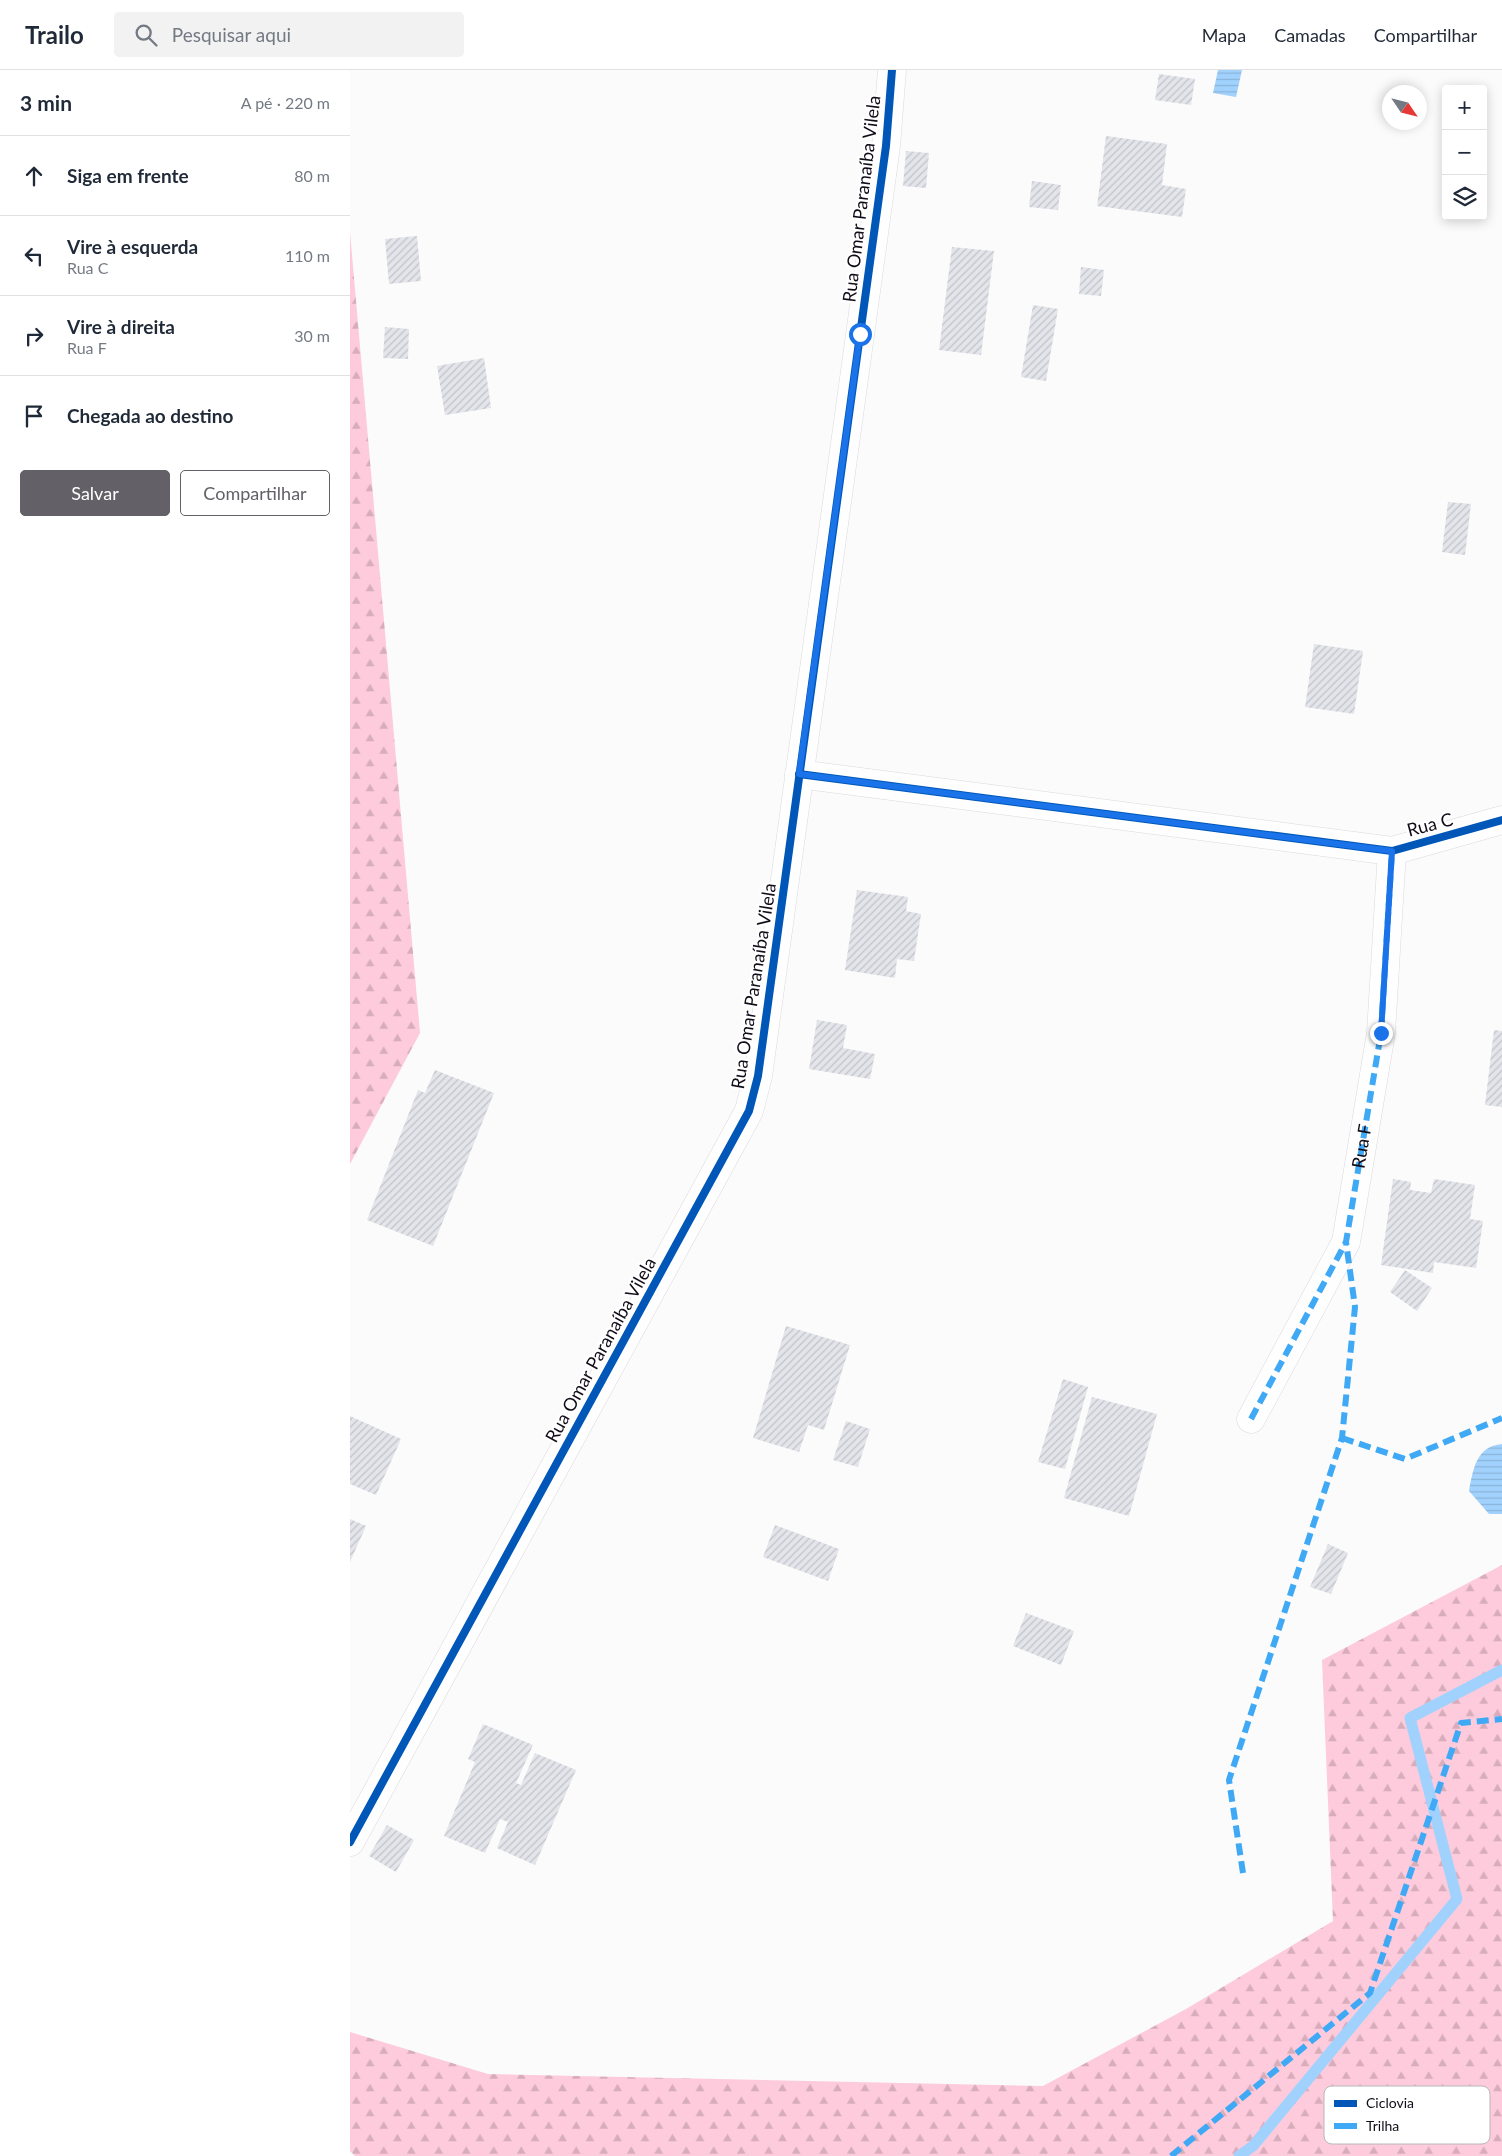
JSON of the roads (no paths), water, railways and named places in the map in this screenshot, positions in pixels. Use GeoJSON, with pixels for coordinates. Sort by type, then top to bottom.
{"type":"FeatureCollection","features":[{"type":"Feature","properties":{"kind":"street","name":"Rua Omar Paranaíba Vilela"},"geometry":{"type":"LineString","coordinates":[[350,1842],[749,1111],[758,1076],[886,146],[892,70]]}},
{"type":"Feature","properties":{"kind":"street","name":"Rua C"},"geometry":{"type":"LineString","coordinates":[[799,774],[1392,851],[1502,820]]}},
{"type":"Feature","properties":{"kind":"street","name":"Rua F"},"geometry":{"type":"LineString","coordinates":[[1251,1419],[1346,1242],[1381,1033],[1392,851]]}},
{"type":"Feature","properties":{"kind":"water"},"geometry":{"type":"Polygon","coordinates":[[[1218,70],[1242,70],[1236,97],[1213,93],[1218,70]]]}},
{"type":"Feature","properties":{"kind":"water"},"geometry":{"type":"Polygon","coordinates":[[[1502,1444],[1502,1514],[1489,1514],[1469,1491],[1474,1467],[1481,1454],[1486,1449],[1502,1444]]]}},
{"type":"Feature","properties":{"kind":"waterway"},"geometry":{"type":"LineString","coordinates":[[1239,2156],[1253,2146],[1457,1899],[1410,1718],[1502,1670]]}}]}
